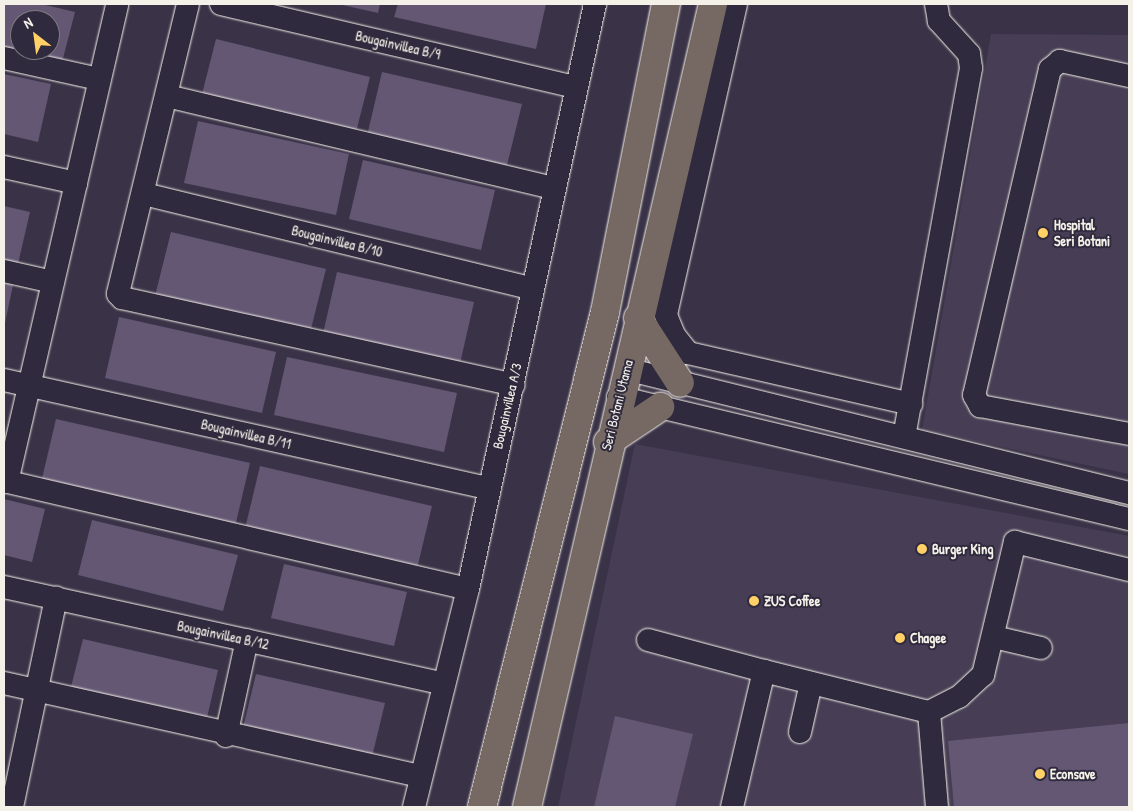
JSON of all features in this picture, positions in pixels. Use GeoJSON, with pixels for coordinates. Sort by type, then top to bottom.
{"type":"FeatureCollection","features":[{"type":"Feature","properties":{"kind":"main road","name":"Seri Botani Utama"},"geometry":{"type":"LineString","coordinates":[[482,807],[605,380],[666,4]]}},
{"type":"Feature","properties":{"kind":"main road","name":"Seri Botani Utama"},"geometry":{"type":"LineString","coordinates":[[527,807],[608,442],[605,380],[638,318],[713,4]]}},
{"type":"Feature","properties":{"kind":"main road"},"geometry":{"type":"LineString","coordinates":[[638,318],[680,382]]}},
{"type":"Feature","properties":{"kind":"main road"},"geometry":{"type":"LineString","coordinates":[[608,442],[660,407]]}},
{"type":"Feature","properties":{"kind":"street"},"geometry":{"type":"LineString","coordinates":[[117,4],[6,481],[468,589]]}},
{"type":"Feature","properties":{"kind":"street"},"geometry":{"type":"LineString","coordinates":[[188,4],[144,194],[118,294],[122,298],[513,385]]}},
{"type":"Feature","properties":{"kind":"street","name":"Bougainvillea B/9"},"geometry":{"type":"LineString","coordinates":[[221,4],[574,87]]}},
{"type":"Feature","properties":{"kind":"street","name":"Bougainvillea A/3"},"geometry":{"type":"LineString","coordinates":[[414,807],[442,683],[468,589],[488,488],[513,385],[530,288],[554,188],[574,87],[595,4]]}},
{"type":"Feature","properties":{"kind":"street"},"geometry":{"type":"LineString","coordinates":[[736,4],[666,315],[674,335],[688,353],[912,404]]}},
{"type":"Feature","properties":{"kind":"street"},"geometry":{"type":"LineString","coordinates":[[904,437],[912,404],[971,68],[969,54],[939,22],[936,4]]}},
{"type":"Feature","properties":{"kind":"street"},"geometry":{"type":"LineString","coordinates":[[4,58],[100,79]]}},
{"type":"Feature","properties":{"kind":"street"},"geometry":{"type":"LineString","coordinates":[[1129,76],[1060,62],[1050,68],[974,395],[980,406],[1129,434]]}},
{"type":"Feature","properties":{"kind":"street"},"geometry":{"type":"LineString","coordinates":[[166,96],[554,188]]}},
{"type":"Feature","properties":{"kind":"street"},"geometry":{"type":"LineString","coordinates":[[4,167],[76,183]]}},
{"type":"Feature","properties":{"kind":"street","name":"Bougainvillea B/10"},"geometry":{"type":"LineString","coordinates":[[144,194],[530,288]]}},
{"type":"Feature","properties":{"kind":"street"},"geometry":{"type":"LineString","coordinates":[[4,271],[53,282]]}},
{"type":"Feature","properties":{"kind":"street","name":"Bougainvillea B/11"},"geometry":{"type":"LineString","coordinates":[[4,380],[488,488]]}},
{"type":"Feature","properties":{"kind":"street"},"geometry":{"type":"LineString","coordinates":[[605,380],[680,382],[1129,494]]}},
{"type":"Feature","properties":{"kind":"street"},"geometry":{"type":"LineString","coordinates":[[605,380],[660,407],[1129,519]]}},
{"type":"Feature","properties":{"kind":"street"},"geometry":{"type":"LineString","coordinates":[[648,640],[929,712],[959,697],[983,675],[994,637],[1015,542],[1129,570]]}},
{"type":"Feature","properties":{"kind":"street","name":"Bougainvillea B/12"},"geometry":{"type":"LineString","coordinates":[[4,587],[442,683]]}},
{"type":"Feature","properties":{"kind":"street"},"geometry":{"type":"LineString","coordinates":[[10,796],[56,598]]}},
{"type":"Feature","properties":{"kind":"street"},"geometry":{"type":"LineString","coordinates":[[994,637],[1041,648]]}},
{"type":"Feature","properties":{"kind":"street"},"geometry":{"type":"LineString","coordinates":[[226,736],[246,640]]}},
{"type":"Feature","properties":{"kind":"street"},"geometry":{"type":"LineString","coordinates":[[732,807],[764,671]]}},
{"type":"Feature","properties":{"kind":"street"},"geometry":{"type":"LineString","coordinates":[[4,683],[226,736],[420,776]]}},
{"type":"Feature","properties":{"kind":"street"},"geometry":{"type":"LineString","coordinates":[[800,732],[811,683]]}},
{"type":"Feature","properties":{"kind":"street"},"geometry":{"type":"LineString","coordinates":[[929,712],[937,807]]}},
{"type":"Feature","properties":{"kind":"shaded area","name":"Hospital Seri Botani"},"geometry":{"type":"Polygon","coordinates":[[[991,34],[1129,35],[1129,474],[922,430],[991,34]]]}},
{"type":"Feature","properties":{"kind":"shaded area"},"geometry":{"type":"Polygon","coordinates":[[[635,444],[1129,536],[1129,807],[558,807],[635,444]]]}},
{"type":"Feature","properties":{"kind":"building"},"geometry":{"type":"Polygon","coordinates":[[[4,4],[41,4],[75,12],[61,66],[37,60],[60,60],[60,10],[10,10],[10,53],[4,52],[4,4]]]}},
{"type":"Feature","properties":{"kind":"building"},"geometry":{"type":"Polygon","coordinates":[[[338,4],[380,4],[378,13],[338,4]]]}},
{"type":"Feature","properties":{"kind":"building"},"geometry":{"type":"Polygon","coordinates":[[[398,4],[546,4],[536,49],[394,17],[398,4]]]}},
{"type":"Feature","properties":{"kind":"building"},"geometry":{"type":"Polygon","coordinates":[[[216,39],[370,77],[355,136],[201,98],[216,39]]]}},
{"type":"Feature","properties":{"kind":"building"},"geometry":{"type":"Polygon","coordinates":[[[382,72],[522,104],[506,169],[367,136],[382,72]]]}},
{"type":"Feature","properties":{"kind":"building"},"geometry":{"type":"Polygon","coordinates":[[[4,74],[51,84],[38,142],[4,134],[4,74]]]}},
{"type":"Feature","properties":{"kind":"building"},"geometry":{"type":"Polygon","coordinates":[[[198,121],[349,154],[336,215],[184,183],[198,121]]]}},
{"type":"Feature","properties":{"kind":"building"},"geometry":{"type":"Polygon","coordinates":[[[363,160],[495,190],[481,250],[349,219],[363,160]]]}},
{"type":"Feature","properties":{"kind":"building"},"geometry":{"type":"Polygon","coordinates":[[[4,206],[30,212],[17,268],[4,265],[4,206]]]}},
{"type":"Feature","properties":{"kind":"building"},"geometry":{"type":"Polygon","coordinates":[[[171,232],[326,269],[309,337],[154,300],[171,232]]]}},
{"type":"Feature","properties":{"kind":"building"},"geometry":{"type":"Polygon","coordinates":[[[337,272],[474,302],[459,368],[322,338],[337,272]]]}},
{"type":"Feature","properties":{"kind":"building"},"geometry":{"type":"Polygon","coordinates":[[[4,283],[13,285],[5,323],[4,323],[4,283]]]}},
{"type":"Feature","properties":{"kind":"building"},"geometry":{"type":"Polygon","coordinates":[[[119,317],[276,352],[262,413],[105,378],[119,317]]]}},
{"type":"Feature","properties":{"kind":"building"},"geometry":{"type":"Polygon","coordinates":[[[287,357],[457,393],[444,452],[274,415],[287,357]]]}},
{"type":"Feature","properties":{"kind":"building"},"geometry":{"type":"Polygon","coordinates":[[[56,419],[250,463],[234,531],[40,487],[56,419]]]}},
{"type":"Feature","properties":{"kind":"building"},"geometry":{"type":"Polygon","coordinates":[[[260,466],[432,506],[416,573],[244,533],[260,466]]]}},
{"type":"Feature","properties":{"kind":"building"},"geometry":{"type":"Polygon","coordinates":[[[4,499],[45,509],[32,562],[4,555],[4,499]]]}},
{"type":"Feature","properties":{"kind":"building"},"geometry":{"type":"Polygon","coordinates":[[[92,520],[238,555],[223,611],[78,575],[92,520]]]}},
{"type":"Feature","properties":{"kind":"building"},"geometry":{"type":"Polygon","coordinates":[[[284,564],[407,592],[394,646],[271,618],[284,564]]]}},
{"type":"Feature","properties":{"kind":"building"},"geometry":{"type":"Polygon","coordinates":[[[83,639],[218,670],[206,722],[70,691],[83,639]]]}},
{"type":"Feature","properties":{"kind":"building"},"geometry":{"type":"Polygon","coordinates":[[[256,674],[385,703],[371,761],[242,732],[256,674]]]}},
{"type":"Feature","properties":{"kind":"building"},"geometry":{"type":"Polygon","coordinates":[[[615,716],[693,734],[675,807],[594,807],[615,716]]]}},
{"type":"Feature","properties":{"kind":"building","name":"Econsave"},"geometry":{"type":"Polygon","coordinates":[[[1129,723],[1129,807],[954,807],[948,741],[1129,723]]]}},
{"type":"Feature","properties":{"kind":"place","name":"Hospital Seri Botani"},"geometry":{"type":"Point","coordinates":[1043,233]}},
{"type":"Feature","properties":{"kind":"place","name":"Burger King"},"geometry":{"type":"Point","coordinates":[922,549]}},
{"type":"Feature","properties":{"kind":"place","name":"ZUS Coffee"},"geometry":{"type":"Point","coordinates":[754,601]}},
{"type":"Feature","properties":{"kind":"place","name":"Chagee"},"geometry":{"type":"Point","coordinates":[900,638]}},
{"type":"Feature","properties":{"kind":"place","name":"Econsave"},"geometry":{"type":"Point","coordinates":[1040,774]}}]}
